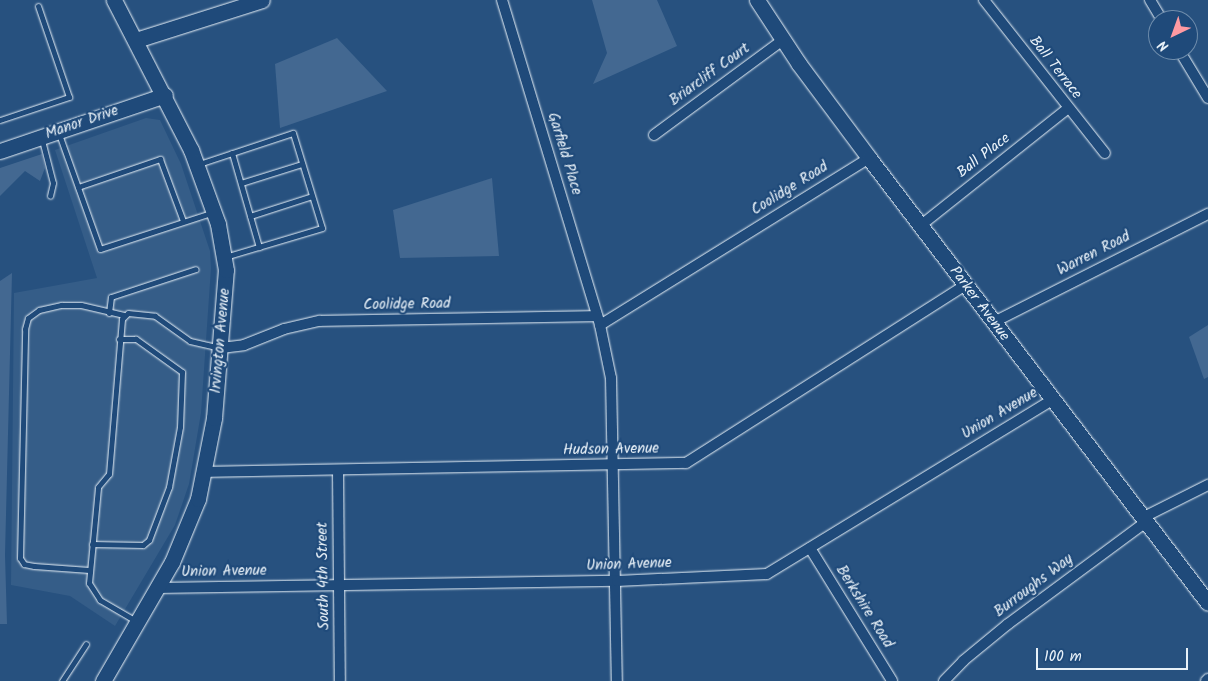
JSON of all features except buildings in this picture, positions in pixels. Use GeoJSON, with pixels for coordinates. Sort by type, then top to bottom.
{"type":"FeatureCollection","features":[{"type":"Feature","properties":{"kind":"street","name":"Irvington Avenue"},"geometry":{"type":"LineString","coordinates":[[103,681],[188,530],[205,472],[221,348],[225,258],[214,212],[197,165],[165,95],[114,0]]}},
{"type":"Feature","properties":{"kind":"street","name":"Garfield Place"},"geometry":{"type":"LineString","coordinates":[[502,0],[598,321],[611,378],[615,464],[618,681]]}},
{"type":"Feature","properties":{"kind":"street","name":"Parker Avenue"},"geometry":{"type":"LineString","coordinates":[[757,0],[783,40],[869,158],[1208,603]]}},
{"type":"Feature","properties":{"kind":"street","name":"Ball Terrace"},"geometry":{"type":"LineString","coordinates":[[984,0],[1067,109],[1105,153]]}},
{"type":"Feature","properties":{"kind":"street"},"geometry":{"type":"LineString","coordinates":[[136,40],[252,1]]}},
{"type":"Feature","properties":{"kind":"street","name":"Briarcliff Court"},"geometry":{"type":"LineString","coordinates":[[654,135],[783,40]]}},
{"type":"Feature","properties":{"kind":"street"},"geometry":{"type":"LineString","coordinates":[[1186,60],[1208,98]]}},
{"type":"Feature","properties":{"kind":"street","name":"Manor Drive"},"geometry":{"type":"LineString","coordinates":[[0,151],[165,95]]}},
{"type":"Feature","properties":{"kind":"street","name":"Ball Place"},"geometry":{"type":"LineString","coordinates":[[920,226],[1067,109]]}},
{"type":"Feature","properties":{"kind":"street","name":"Coolidge Road"},"geometry":{"type":"LineString","coordinates":[[221,348],[244,344],[284,329],[320,321],[598,321],[869,158]]}},
{"type":"Feature","properties":{"kind":"street","name":"Warren Road"},"geometry":{"type":"LineString","coordinates":[[994,322],[1208,214]]}},
{"type":"Feature","properties":{"kind":"street","name":"Hudson Avenue"},"geometry":{"type":"LineString","coordinates":[[205,472],[686,463],[965,285]]}},
{"type":"Feature","properties":{"kind":"street","name":"Union Avenue"},"geometry":{"type":"LineString","coordinates":[[157,588],[617,581],[767,574],[1052,400]]}},
{"type":"Feature","properties":{"kind":"street","name":"South 4th Street"},"geometry":{"type":"LineString","coordinates":[[338,470],[340,681]]}},
{"type":"Feature","properties":{"kind":"street","name":"Burroughs Way"},"geometry":{"type":"LineString","coordinates":[[944,681],[963,661],[1008,624],[1145,519],[1208,485]]}},
{"type":"Feature","properties":{"kind":"street","name":"Berkshire Road"},"geometry":{"type":"LineString","coordinates":[[810,548],[892,681]]}},
{"type":"Feature","properties":{"kind":"lane"},"geometry":{"type":"LineString","coordinates":[[0,120],[69,96],[38,6]]}},
{"type":"Feature","properties":{"kind":"lane"},"geometry":{"type":"LineString","coordinates":[[58,131],[100,249],[214,212]]}},
{"type":"Feature","properties":{"kind":"lane"},"geometry":{"type":"LineString","coordinates":[[197,165],[293,133],[322,228],[225,258]]}},
{"type":"Feature","properties":{"kind":"lane"},"geometry":{"type":"LineString","coordinates":[[42,137],[53,182],[50,196]]}},
{"type":"Feature","properties":{"kind":"lane"},"geometry":{"type":"LineString","coordinates":[[232,154],[259,247]]}},
{"type":"Feature","properties":{"kind":"lane"},"geometry":{"type":"LineString","coordinates":[[78,187],[160,159],[183,221]]}},
{"type":"Feature","properties":{"kind":"lane"},"geometry":{"type":"LineString","coordinates":[[240,183],[302,164]]}},
{"type":"Feature","properties":{"kind":"lane"},"geometry":{"type":"LineString","coordinates":[[250,216],[312,196]]}},
{"type":"Feature","properties":{"kind":"lane"},"geometry":{"type":"LineString","coordinates":[[109,313],[111,297],[196,269]]}},
{"type":"Feature","properties":{"kind":"lane"},"geometry":{"type":"LineString","coordinates":[[89,570],[34,566],[24,564],[20,558],[25,329],[28,318],[39,310],[61,305],[81,305],[124,315],[155,316],[190,341],[221,348]]}},
{"type":"Feature","properties":{"kind":"lane"},"geometry":{"type":"LineString","coordinates":[[124,315],[119,340],[109,474],[98,487],[89,570],[93,594],[137,621]]}},
{"type":"Feature","properties":{"kind":"lane"},"geometry":{"type":"LineString","coordinates":[[92,544],[143,545],[149,540],[169,487],[180,426],[182,372],[136,339],[119,340]]}},
{"type":"Feature","properties":{"kind":"lane"},"geometry":{"type":"LineString","coordinates":[[62,681],[86,644]]}},
{"type":"Feature","properties":{"kind":"shaded area"},"geometry":{"type":"Polygon","coordinates":[[[592,0],[657,0],[677,46],[593,84],[607,53],[592,0]]]}},
{"type":"Feature","properties":{"kind":"shaded area"},"geometry":{"type":"Polygon","coordinates":[[[337,38],[387,91],[280,128],[275,64],[337,38]]]}},
{"type":"Feature","properties":{"kind":"shaded area"},"geometry":{"type":"Polygon","coordinates":[[[146,118],[160,120],[181,164],[210,251],[211,268],[201,413],[189,484],[175,525],[115,626],[70,596],[11,585],[14,293],[97,278],[55,150],[146,118]]]}},
{"type":"Feature","properties":{"kind":"shaded area"},"geometry":{"type":"Polygon","coordinates":[[[42,154],[45,168],[40,181],[25,171],[0,196],[0,168],[42,154]]]}},
{"type":"Feature","properties":{"kind":"shaded area"},"geometry":{"type":"Polygon","coordinates":[[[492,178],[499,256],[400,258],[393,210],[492,178]]]}},
{"type":"Feature","properties":{"kind":"shaded area"},"geometry":{"type":"Polygon","coordinates":[[[12,273],[5,555],[7,624],[0,624],[0,281],[12,273]]]}},
{"type":"Feature","properties":{"kind":"shaded area"},"geometry":{"type":"Polygon","coordinates":[[[1208,325],[1208,377],[1204,379],[1189,337],[1208,325]]]}}]}
